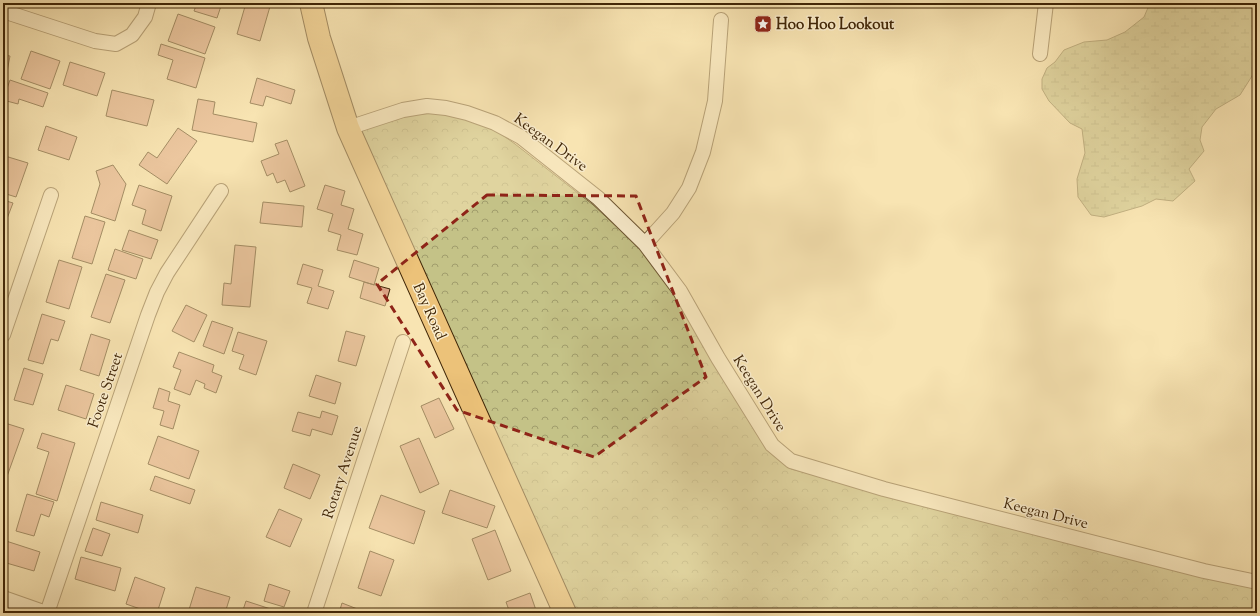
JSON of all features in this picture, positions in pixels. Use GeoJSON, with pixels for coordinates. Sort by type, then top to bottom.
{"type":"FeatureCollection","features":[{"type":"Feature","properties":{"kind":"main road","name":"Bay Road"},"geometry":{"type":"LineString","coordinates":[[311,3],[320,38],[348,128],[565,613]]}},
{"type":"Feature","properties":{"kind":"street"},"geometry":{"type":"LineString","coordinates":[[3,11],[95,41],[116,44],[132,35],[145,18],[149,3]]}},
{"type":"Feature","properties":{"kind":"street"},"geometry":{"type":"LineString","coordinates":[[1040,54],[1046,3]]}},
{"type":"Feature","properties":{"kind":"street"},"geometry":{"type":"LineString","coordinates":[[645,244],[673,213],[689,188],[703,152],[715,101],[721,20]]}},
{"type":"Feature","properties":{"kind":"street","name":"Keegan Drive"},"geometry":{"type":"LineString","coordinates":[[348,128],[403,110],[427,106],[453,110],[495,123],[521,138],[598,198],[645,244],[680,291],[718,358],[772,445],[791,461],[891,491],[1204,571],[1257,582]]}},
{"type":"Feature","properties":{"kind":"street","name":"Foote Street"},"geometry":{"type":"LineString","coordinates":[[47,613],[157,292],[220,191]]}},
{"type":"Feature","properties":{"kind":"street"},"geometry":{"type":"LineString","coordinates":[[3,335],[51,195]]}},
{"type":"Feature","properties":{"kind":"street","name":"Rotary Avenue"},"geometry":{"type":"LineString","coordinates":[[314,613],[403,342]]}},
{"type":"Feature","properties":{"kind":"street"},"geometry":{"type":"LineString","coordinates":[[3,600],[40,613]]}},
{"type":"Feature","properties":{"kind":"highlighted area"},"geometry":{"type":"Polygon","coordinates":[[[487,195],[636,196],[706,377],[594,457],[457,410],[377,284],[487,195]]]}},
{"type":"Feature","properties":{"kind":"green space"},"geometry":{"type":"Polygon","coordinates":[[[1150,3],[1257,3],[1257,65],[1240,95],[1216,109],[1202,127],[1200,140],[1204,151],[1189,169],[1195,181],[1173,201],[1156,199],[1142,206],[1104,217],[1091,215],[1078,197],[1077,179],[1085,153],[1082,129],[1070,123],[1049,101],[1042,89],[1042,79],[1047,68],[1055,62],[1064,50],[1084,42],[1107,40],[1125,32],[1144,17],[1150,3]]]}},
{"type":"Feature","properties":{"kind":"green space"},"geometry":{"type":"Polygon","coordinates":[[[439,113],[466,119],[494,129],[592,204],[642,250],[674,295],[770,450],[791,469],[1196,575],[1257,587],[1257,613],[575,613],[359,131],[403,115],[439,113]]]}},
{"type":"Feature","properties":{"kind":"building"},"geometry":{"type":"Polygon","coordinates":[[[87,3],[101,3],[99,7],[87,3]]]}},
{"type":"Feature","properties":{"kind":"building"},"geometry":{"type":"Polygon","coordinates":[[[197,3],[222,3],[217,18],[194,11],[197,3]]]}},
{"type":"Feature","properties":{"kind":"building"},"geometry":{"type":"Polygon","coordinates":[[[246,3],[271,3],[260,41],[237,34],[246,3]]]}},
{"type":"Feature","properties":{"kind":"building"},"geometry":{"type":"Polygon","coordinates":[[[178,14],[215,27],[205,54],[168,41],[178,14]]]}},
{"type":"Feature","properties":{"kind":"building"},"geometry":{"type":"Polygon","coordinates":[[[161,44],[205,58],[196,88],[167,79],[173,60],[158,55],[161,44]]]}},
{"type":"Feature","properties":{"kind":"building"},"geometry":{"type":"Polygon","coordinates":[[[31,51],[60,61],[50,89],[21,79],[31,51]]]}},
{"type":"Feature","properties":{"kind":"building"},"geometry":{"type":"Polygon","coordinates":[[[3,55],[10,56],[6,77],[3,77],[3,55]]]}},
{"type":"Feature","properties":{"kind":"building"},"geometry":{"type":"Polygon","coordinates":[[[70,62],[105,73],[97,96],[63,85],[70,62]]]}},
{"type":"Feature","properties":{"kind":"building"},"geometry":{"type":"Polygon","coordinates":[[[257,78],[295,90],[291,104],[266,96],[263,106],[250,103],[257,78]]]}},
{"type":"Feature","properties":{"kind":"building"},"geometry":{"type":"Polygon","coordinates":[[[10,80],[48,93],[43,107],[19,99],[18,104],[3,100],[10,80]]]}},
{"type":"Feature","properties":{"kind":"building"},"geometry":{"type":"Polygon","coordinates":[[[112,90],[154,100],[147,126],[106,116],[112,90]]]}},
{"type":"Feature","properties":{"kind":"building"},"geometry":{"type":"Polygon","coordinates":[[[198,99],[215,102],[213,114],[257,123],[253,142],[192,130],[198,99]]]}},
{"type":"Feature","properties":{"kind":"building"},"geometry":{"type":"Polygon","coordinates":[[[46,126],[77,137],[69,160],[38,150],[46,126]]]}},
{"type":"Feature","properties":{"kind":"building"},"geometry":{"type":"Polygon","coordinates":[[[178,128],[197,141],[167,184],[139,165],[148,152],[157,158],[178,128]]]}},
{"type":"Feature","properties":{"kind":"building"},"geometry":{"type":"Polygon","coordinates":[[[287,140],[305,186],[290,192],[285,180],[277,183],[273,173],[267,176],[261,161],[279,154],[275,144],[287,140]]]}},
{"type":"Feature","properties":{"kind":"building"},"geometry":{"type":"Polygon","coordinates":[[[5,156],[28,163],[16,197],[3,193],[3,162],[5,156]]]}},
{"type":"Feature","properties":{"kind":"building"},"geometry":{"type":"Polygon","coordinates":[[[113,165],[126,184],[115,221],[91,213],[100,184],[96,171],[113,165]]]}},
{"type":"Feature","properties":{"kind":"building"},"geometry":{"type":"Polygon","coordinates":[[[139,185],[172,196],[161,231],[142,224],[146,210],[132,205],[139,185]]]}},
{"type":"Feature","properties":{"kind":"building"},"geometry":{"type":"Polygon","coordinates":[[[325,185],[345,191],[341,205],[354,209],[348,229],[363,234],[357,255],[337,250],[341,235],[328,231],[333,214],[317,209],[325,185]]]}},
{"type":"Feature","properties":{"kind":"building"},"geometry":{"type":"Polygon","coordinates":[[[3,200],[13,203],[3,229],[3,200]]]}},
{"type":"Feature","properties":{"kind":"building"},"geometry":{"type":"Polygon","coordinates":[[[263,202],[304,206],[302,227],[260,223],[263,202]]]}},
{"type":"Feature","properties":{"kind":"building"},"geometry":{"type":"Polygon","coordinates":[[[85,216],[105,222],[92,264],[72,258],[85,216]]]}},
{"type":"Feature","properties":{"kind":"building"},"geometry":{"type":"Polygon","coordinates":[[[129,230],[158,240],[151,259],[122,250],[129,230]]]}},
{"type":"Feature","properties":{"kind":"building"},"geometry":{"type":"Polygon","coordinates":[[[235,245],[256,247],[250,307],[222,305],[224,283],[231,284],[235,245]]]}},
{"type":"Feature","properties":{"kind":"building"},"geometry":{"type":"Polygon","coordinates":[[[115,249],[143,259],[136,279],[108,270],[115,249]]]}},
{"type":"Feature","properties":{"kind":"building"},"geometry":{"type":"Polygon","coordinates":[[[59,260],[82,267],[69,309],[46,302],[59,260]]]}},
{"type":"Feature","properties":{"kind":"building"},"geometry":{"type":"Polygon","coordinates":[[[354,260],[379,268],[374,285],[349,277],[354,260]]]}},
{"type":"Feature","properties":{"kind":"building"},"geometry":{"type":"Polygon","coordinates":[[[303,264],[323,270],[318,286],[334,291],[328,309],[307,303],[312,288],[297,284],[303,264]]]}},
{"type":"Feature","properties":{"kind":"building"},"geometry":{"type":"Polygon","coordinates":[[[106,274],[125,280],[110,323],[91,317],[106,274]]]}},
{"type":"Feature","properties":{"kind":"building"},"geometry":{"type":"Polygon","coordinates":[[[364,282],[390,289],[385,306],[360,298],[364,282]]]}},
{"type":"Feature","properties":{"kind":"building"},"geometry":{"type":"Polygon","coordinates":[[[186,305],[207,315],[194,342],[172,331],[186,305]]]}},
{"type":"Feature","properties":{"kind":"building"},"geometry":{"type":"Polygon","coordinates":[[[42,314],[65,321],[58,341],[51,339],[43,364],[28,360],[42,314]]]}},
{"type":"Feature","properties":{"kind":"building"},"geometry":{"type":"Polygon","coordinates":[[[212,321],[233,328],[224,354],[203,346],[212,321]]]}},
{"type":"Feature","properties":{"kind":"building"},"geometry":{"type":"Polygon","coordinates":[[[346,331],[365,336],[356,366],[338,361],[346,331]]]}},
{"type":"Feature","properties":{"kind":"building"},"geometry":{"type":"Polygon","coordinates":[[[238,332],[267,341],[256,375],[239,369],[244,355],[232,351],[238,332]]]}},
{"type":"Feature","properties":{"kind":"building"},"geometry":{"type":"Polygon","coordinates":[[[91,334],[110,340],[99,376],[80,370],[91,334]]]}},
{"type":"Feature","properties":{"kind":"building"},"geometry":{"type":"Polygon","coordinates":[[[179,352],[214,365],[212,372],[222,376],[216,393],[204,388],[205,384],[196,380],[190,395],[174,389],[181,370],[173,367],[179,352]]]}},
{"type":"Feature","properties":{"kind":"building"},"geometry":{"type":"Polygon","coordinates":[[[24,368],[43,374],[33,405],[14,400],[24,368]]]}},
{"type":"Feature","properties":{"kind":"building"},"geometry":{"type":"Polygon","coordinates":[[[316,375],[341,383],[335,404],[309,396],[316,375]]]}},
{"type":"Feature","properties":{"kind":"building"},"geometry":{"type":"Polygon","coordinates":[[[66,385],[94,394],[86,419],[58,410],[66,385]]]}},
{"type":"Feature","properties":{"kind":"building"},"geometry":{"type":"Polygon","coordinates":[[[159,388],[170,392],[168,401],[180,405],[173,429],[160,425],[164,411],[153,408],[159,388]]]}},
{"type":"Feature","properties":{"kind":"building"},"geometry":{"type":"Polygon","coordinates":[[[439,398],[454,429],[435,438],[421,406],[439,398]]]}},
{"type":"Feature","properties":{"kind":"building"},"geometry":{"type":"Polygon","coordinates":[[[322,411],[338,416],[332,435],[312,429],[310,436],[292,431],[298,412],[320,418],[322,411]]]}},
{"type":"Feature","properties":{"kind":"building"},"geometry":{"type":"Polygon","coordinates":[[[5,423],[24,429],[5,482],[3,481],[3,429],[5,423]]]}},
{"type":"Feature","properties":{"kind":"building"},"geometry":{"type":"Polygon","coordinates":[[[42,433],[75,443],[57,501],[36,494],[49,452],[37,448],[42,433]]]}},
{"type":"Feature","properties":{"kind":"building"},"geometry":{"type":"Polygon","coordinates":[[[158,436],[199,451],[189,479],[148,464],[158,436]]]}},
{"type":"Feature","properties":{"kind":"building"},"geometry":{"type":"Polygon","coordinates":[[[419,438],[439,484],[420,493],[400,446],[419,438]]]}},
{"type":"Feature","properties":{"kind":"building"},"geometry":{"type":"Polygon","coordinates":[[[293,464],[320,475],[310,499],[284,488],[293,464]]]}},
{"type":"Feature","properties":{"kind":"building"},"geometry":{"type":"Polygon","coordinates":[[[155,476],[195,490],[190,504],[150,490],[155,476]]]}},
{"type":"Feature","properties":{"kind":"building"},"geometry":{"type":"Polygon","coordinates":[[[450,490],[495,506],[487,528],[442,513],[450,490]]]}},
{"type":"Feature","properties":{"kind":"building"},"geometry":{"type":"Polygon","coordinates":[[[27,494],[54,502],[49,517],[41,514],[34,536],[16,531],[27,494]]]}},
{"type":"Feature","properties":{"kind":"building"},"geometry":{"type":"Polygon","coordinates":[[[381,495],[425,511],[414,544],[369,528],[381,495]]]}},
{"type":"Feature","properties":{"kind":"building"},"geometry":{"type":"Polygon","coordinates":[[[101,502],[143,515],[138,533],[96,520],[101,502]]]}},
{"type":"Feature","properties":{"kind":"building"},"geometry":{"type":"Polygon","coordinates":[[[279,509],[302,519],[290,547],[266,537],[279,509]]]}},
{"type":"Feature","properties":{"kind":"building"},"geometry":{"type":"Polygon","coordinates":[[[93,528],[110,534],[102,556],[85,551],[93,528]]]}},
{"type":"Feature","properties":{"kind":"building"},"geometry":{"type":"Polygon","coordinates":[[[495,530],[511,571],[488,580],[472,539],[495,530]]]}},
{"type":"Feature","properties":{"kind":"building"},"geometry":{"type":"Polygon","coordinates":[[[3,540],[40,552],[34,571],[3,562],[3,540]]]}},
{"type":"Feature","properties":{"kind":"building"},"geometry":{"type":"Polygon","coordinates":[[[370,551],[394,560],[381,596],[358,588],[370,551]]]}},
{"type":"Feature","properties":{"kind":"building"},"geometry":{"type":"Polygon","coordinates":[[[81,557],[121,568],[115,591],[75,579],[81,557]]]}},
{"type":"Feature","properties":{"kind":"building"},"geometry":{"type":"Polygon","coordinates":[[[135,577],[165,588],[157,613],[152,613],[126,604],[135,577]]]}},
{"type":"Feature","properties":{"kind":"building"},"geometry":{"type":"Polygon","coordinates":[[[269,584],[290,591],[284,607],[264,601],[269,584]]]}},
{"type":"Feature","properties":{"kind":"building"},"geometry":{"type":"Polygon","coordinates":[[[196,587],[230,597],[225,613],[188,613],[196,587]]]}},
{"type":"Feature","properties":{"kind":"building"},"geometry":{"type":"Polygon","coordinates":[[[530,593],[537,613],[510,613],[506,602],[530,593]]]}},
{"type":"Feature","properties":{"kind":"building"},"geometry":{"type":"Polygon","coordinates":[[[246,601],[283,613],[242,613],[246,601]]]}},
{"type":"Feature","properties":{"kind":"building"},"geometry":{"type":"Polygon","coordinates":[[[342,603],[360,610],[359,613],[339,613],[342,603]]]}},
{"type":"Feature","properties":{"kind":"place","name":"Hoo Hoo Lookout"},"geometry":{"type":"Point","coordinates":[763,24]}}]}
